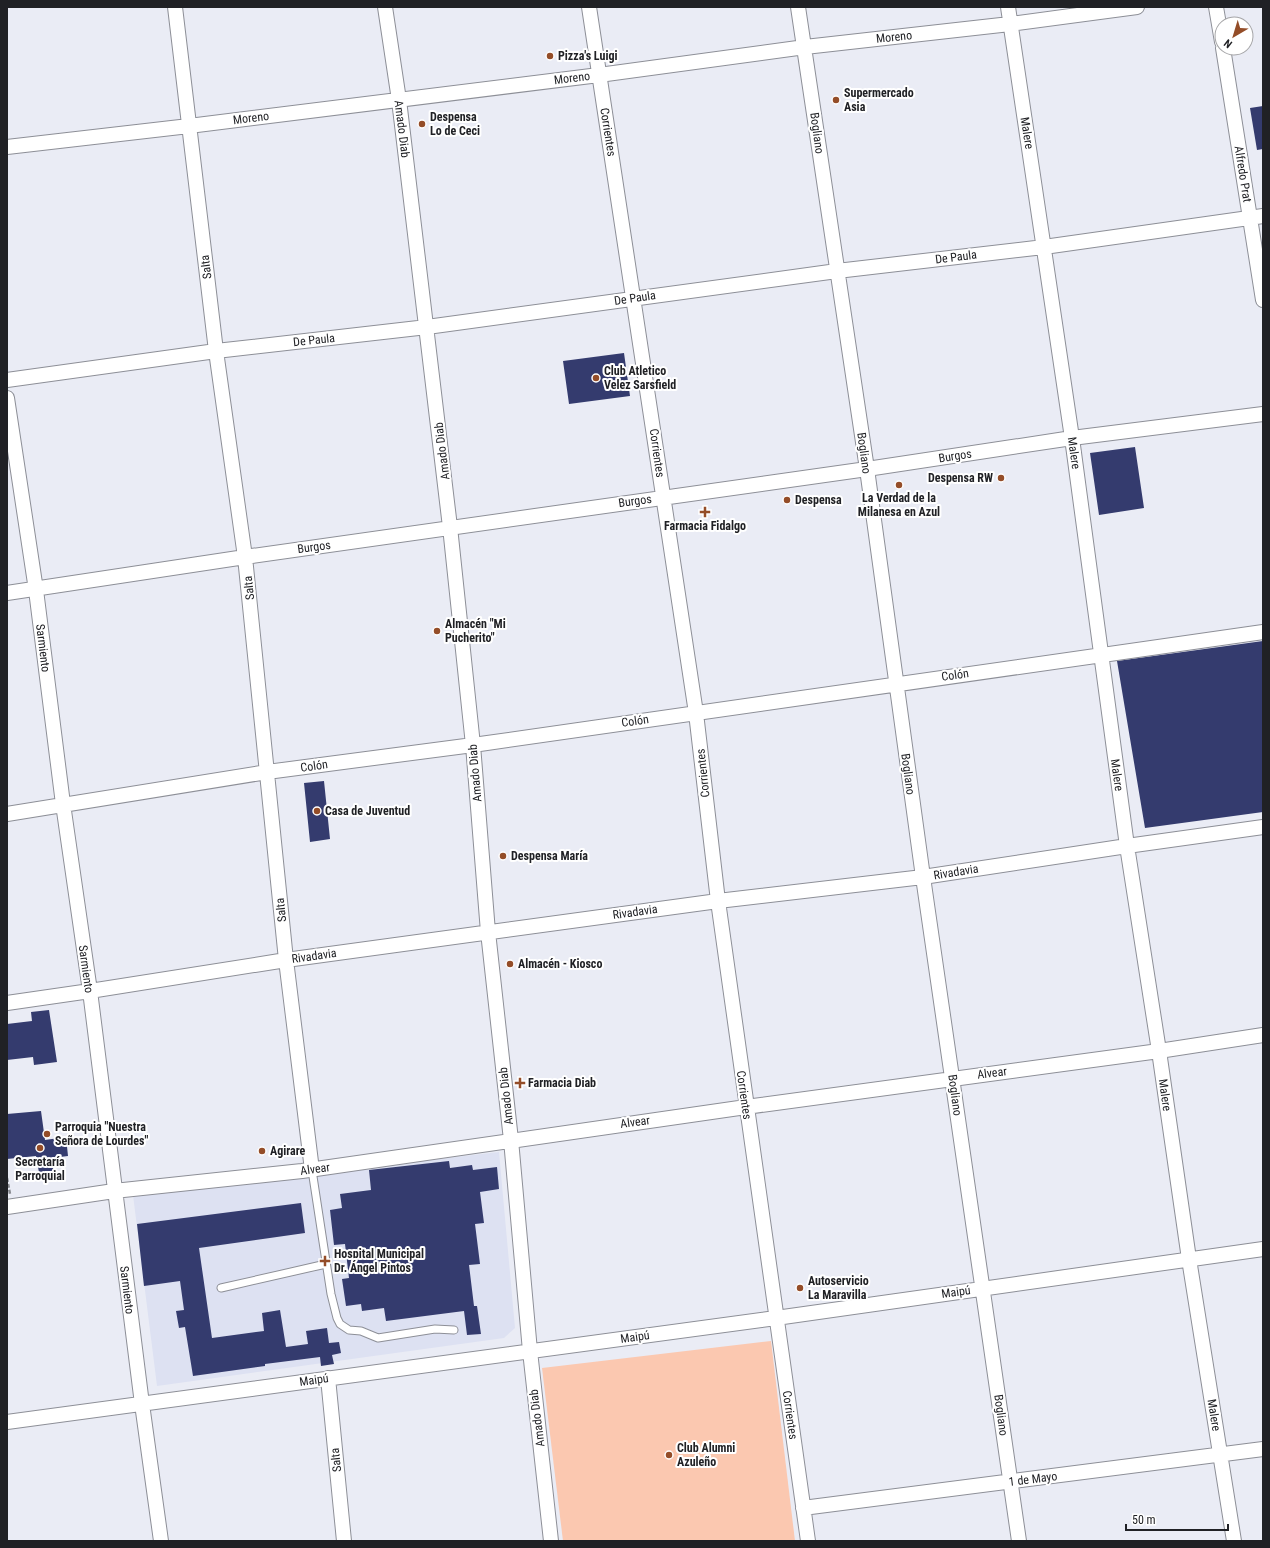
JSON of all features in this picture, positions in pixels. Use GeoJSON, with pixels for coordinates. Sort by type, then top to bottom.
{"type":"FeatureCollection","features":[{"type":"Feature","properties":{"kind":"street","name":"Salta"},"geometry":{"type":"LineString","coordinates":[[175,7],[216,351],[246,556],[286,960],[312,1170]]}},
{"type":"Feature","properties":{"kind":"street","name":"Amado Diab"},"geometry":{"type":"LineString","coordinates":[[385,7],[399,100],[450,527],[473,745],[488,932],[511,1140],[530,1351],[551,1541]]}},
{"type":"Feature","properties":{"kind":"street","name":"Corrientes"},"geometry":{"type":"LineString","coordinates":[[589,7],[696,713],[718,901],[808,1541]]}},
{"type":"Feature","properties":{"kind":"street","name":"Bogliano"},"geometry":{"type":"LineString","coordinates":[[798,7],[867,470],[895,684],[1019,1541]]}},
{"type":"Feature","properties":{"kind":"street","name":"Malere"},"geometry":{"type":"LineString","coordinates":[[1008,7],[1072,438],[1100,655],[1127,846],[1159,1051],[1189,1259],[1234,1541]]}},
{"type":"Feature","properties":{"kind":"street","name":"Moreno"},"geometry":{"type":"LineString","coordinates":[[7,147],[399,100],[805,47],[1010,24],[1137,7]]}},
{"type":"Feature","properties":{"kind":"street","name":"Alfredo Prat"},"geometry":{"type":"LineString","coordinates":[[1225,56],[1257,217],[1263,300]]}},
{"type":"Feature","properties":{"kind":"street","name":"De Paula"},"geometry":{"type":"LineString","coordinates":[[7,380],[216,351],[427,327],[837,271],[1044,247],[1257,217]]}},
{"type":"Feature","properties":{"kind":"street","name":"Sarmiento"},"geometry":{"type":"LineString","coordinates":[[7,398],[36,590],[63,804],[90,991],[114,1191],[161,1541]]}},
{"type":"Feature","properties":{"kind":"street","name":"Burgos"},"geometry":{"type":"LineString","coordinates":[[7,593],[36,590],[246,556],[867,470],[1072,438],[1263,414]]}},
{"type":"Feature","properties":{"kind":"street","name":"Colón"},"geometry":{"type":"LineString","coordinates":[[7,814],[267,772],[473,745],[1263,632]]}},
{"type":"Feature","properties":{"kind":"street","name":"Rivadavia"},"geometry":{"type":"LineString","coordinates":[[7,1003],[286,960],[718,901],[923,878],[1127,846],[1263,827]]}},
{"type":"Feature","properties":{"kind":"street","name":"Alvear"},"geometry":{"type":"LineString","coordinates":[[7,1207],[114,1191],[312,1170],[511,1140],[952,1078],[1159,1051],[1263,1035]]}},
{"type":"Feature","properties":{"kind":"street","name":"Maipú"},"geometry":{"type":"LineString","coordinates":[[7,1422],[776,1318],[1263,1249]]}},
{"type":"Feature","properties":{"kind":"street","name":"Salta"},"geometry":{"type":"LineString","coordinates":[[328,1378],[344,1541]]}},
{"type":"Feature","properties":{"kind":"street","name":"1 de Mayo"},"geometry":{"type":"LineString","coordinates":[[803,1508],[1263,1449]]}},
{"type":"Feature","properties":{"kind":"lane"},"geometry":{"type":"LineString","coordinates":[[312,1170],[326,1264],[337,1318],[340,1324],[349,1330],[361,1331],[378,1338],[435,1329],[454,1330]]}},
{"type":"Feature","properties":{"kind":"lane"},"geometry":{"type":"LineString","coordinates":[[222,1288],[326,1264]]}},
{"type":"Feature","properties":{"kind":"shaded area","name":"Hospital Municipal Dr. Ángel Pintos"},"geometry":{"type":"Polygon","coordinates":[[[499,1152],[515,1328],[504,1338],[157,1386],[133,1195],[499,1152]]]}},
{"type":"Feature","properties":{"kind":"shaded area","name":"Club Alumni Azuleño"},"geometry":{"type":"Polygon","coordinates":[[[771,1341],[795,1541],[563,1541],[542,1368],[771,1341]]]}},
{"type":"Feature","properties":{"kind":"building"},"geometry":{"type":"Polygon","coordinates":[[[1263,106],[1263,149],[1257,150],[1250,108],[1263,106]]]}},
{"type":"Feature","properties":{"kind":"building","name":"Club Atletico Velez Sarsfield"},"geometry":{"type":"Polygon","coordinates":[[[624,353],[630,396],[569,404],[563,361],[624,353]]]}},
{"type":"Feature","properties":{"kind":"building"},"geometry":{"type":"Polygon","coordinates":[[[1135,447],[1144,508],[1099,515],[1090,453],[1135,447]]]}},
{"type":"Feature","properties":{"kind":"building"},"geometry":{"type":"Polygon","coordinates":[[[1263,641],[1263,812],[1145,828],[1117,661],[1263,641]]]}},
{"type":"Feature","properties":{"kind":"building","name":"Casa de Juventud"},"geometry":{"type":"Polygon","coordinates":[[[324,781],[330,839],[310,842],[304,783],[324,781]]]}},
{"type":"Feature","properties":{"kind":"building"},"geometry":{"type":"Polygon","coordinates":[[[49,1010],[57,1062],[34,1065],[33,1057],[7,1060],[7,1024],[32,1021],[31,1012],[49,1010]]]}},
{"type":"Feature","properties":{"kind":"building","name":"Secretaría Parroquial"},"geometry":{"type":"Polygon","coordinates":[[[41,1111],[45,1140],[66,1137],[68,1156],[52,1158],[54,1176],[40,1178],[36,1156],[7,1159],[7,1114],[41,1111]]]}},
{"type":"Feature","properties":{"kind":"building"},"geometry":{"type":"Polygon","coordinates":[[[449,1161],[450,1168],[472,1165],[473,1170],[497,1167],[499,1189],[480,1192],[484,1223],[475,1224],[480,1264],[469,1265],[474,1306],[477,1306],[481,1334],[467,1335],[464,1311],[386,1321],[384,1308],[362,1311],[361,1304],[346,1306],[342,1279],[349,1278],[345,1244],[334,1245],[330,1210],[342,1208],[340,1194],[371,1190],[369,1170],[449,1161]]]}},
{"type":"Feature","properties":{"kind":"building"},"geometry":{"type":"Polygon","coordinates":[[[301,1203],[305,1233],[199,1248],[212,1338],[264,1331],[262,1313],[280,1310],[286,1347],[308,1344],[306,1331],[327,1328],[329,1343],[339,1342],[341,1353],[332,1355],[334,1364],[321,1366],[320,1357],[265,1364],[265,1366],[193,1376],[185,1327],[179,1328],[176,1311],[184,1310],[180,1281],[144,1286],[137,1224],[301,1203]]]}},
{"type":"Feature","properties":{"kind":"place","name":"Pizza's Luigi"},"geometry":{"type":"Point","coordinates":[550,56]}},
{"type":"Feature","properties":{"kind":"place","name":"Supermercado Asia"},"geometry":{"type":"Point","coordinates":[836,100]}},
{"type":"Feature","properties":{"kind":"place","name":"Despensa Lo de Ceci"},"geometry":{"type":"Point","coordinates":[422,124]}},
{"type":"Feature","properties":{"kind":"place","name":"Club Atletico Velez Sarsfield"},"geometry":{"type":"Point","coordinates":[596,378]}},
{"type":"Feature","properties":{"kind":"place","name":"Despensa RW"},"geometry":{"type":"Point","coordinates":[1001,478]}},
{"type":"Feature","properties":{"kind":"place","name":"La Verdad de la Milanesa en Azul"},"geometry":{"type":"Point","coordinates":[899,485]}},
{"type":"Feature","properties":{"kind":"place","name":"Despensa"},"geometry":{"type":"Point","coordinates":[787,500]}},
{"type":"Feature","properties":{"kind":"place","name":"Farmacia Fidalgo"},"geometry":{"type":"Point","coordinates":[705,512]}},
{"type":"Feature","properties":{"kind":"place","name":"Almacén \"Mi Pucherito\""},"geometry":{"type":"Point","coordinates":[437,631]}},
{"type":"Feature","properties":{"kind":"place","name":"Casa de Juventud"},"geometry":{"type":"Point","coordinates":[317,811]}},
{"type":"Feature","properties":{"kind":"place","name":"Despensa María"},"geometry":{"type":"Point","coordinates":[503,856]}},
{"type":"Feature","properties":{"kind":"place","name":"Almacén - Kiosco"},"geometry":{"type":"Point","coordinates":[510,964]}},
{"type":"Feature","properties":{"kind":"place","name":"Farmacia Diab"},"geometry":{"type":"Point","coordinates":[520,1083]}},
{"type":"Feature","properties":{"kind":"place","name":"Parroquia \"Nuestra Señora de Lourdes\""},"geometry":{"type":"Point","coordinates":[47,1134]}},
{"type":"Feature","properties":{"kind":"place","name":"Secretaría Parroquial"},"geometry":{"type":"Point","coordinates":[40,1148]}},
{"type":"Feature","properties":{"kind":"place","name":"Agirare"},"geometry":{"type":"Point","coordinates":[262,1151]}},
{"type":"Feature","properties":{"kind":"place","name":"Hospital Municipal Dr. Ángel Pintos"},"geometry":{"type":"Point","coordinates":[325,1261]}},
{"type":"Feature","properties":{"kind":"place","name":"Autoservicio La Maravilla"},"geometry":{"type":"Point","coordinates":[800,1288]}},
{"type":"Feature","properties":{"kind":"place","name":"Club Alumni Azuleño"},"geometry":{"type":"Point","coordinates":[669,1455]}}]}
